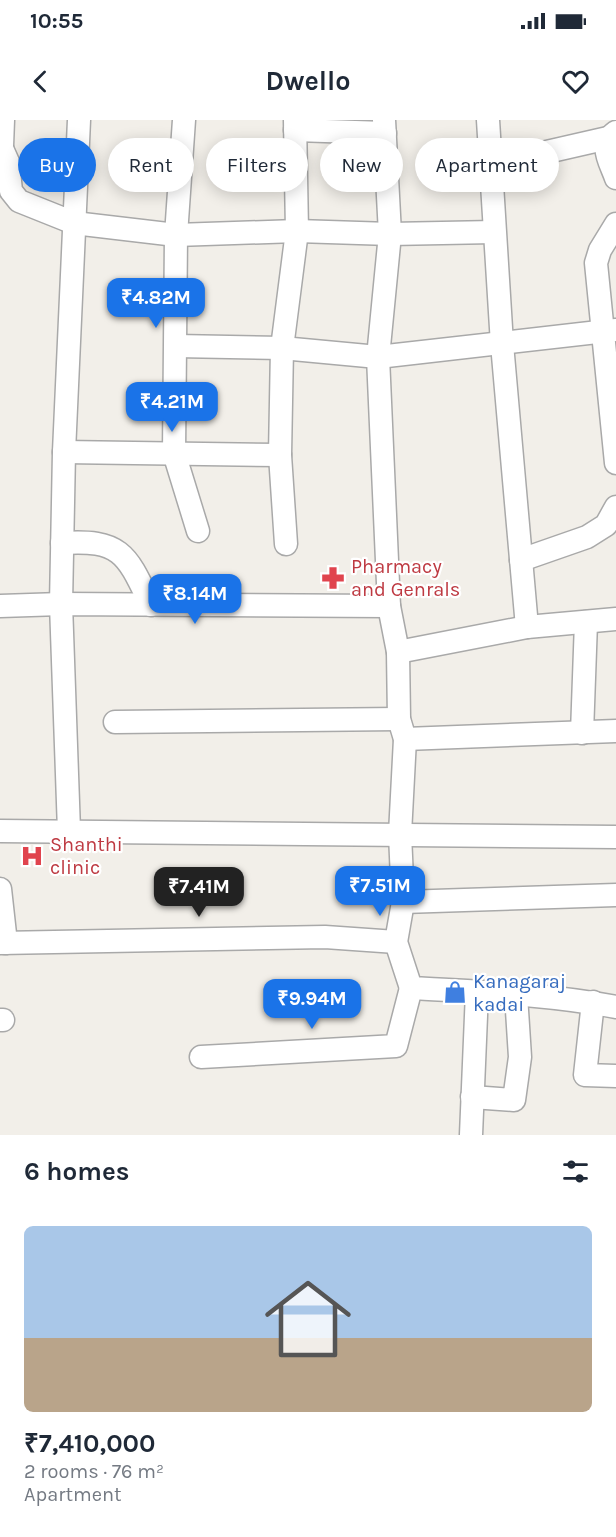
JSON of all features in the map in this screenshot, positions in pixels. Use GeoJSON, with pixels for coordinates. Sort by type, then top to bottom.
{"type":"FeatureCollection","features":[{"type":"Feature","properties":{"kind":"street"},"geometry":{"type":"LineString","coordinates":[[3,120],[1,145],[8,162],[11,191],[19,201],[74,223],[176,235],[297,231],[390,234],[494,232]]}},
{"type":"Feature","properties":{"kind":"street"},"geometry":{"type":"LineString","coordinates":[[69,831],[61,604],[64,452],[79,120]]}},
{"type":"Feature","properties":{"kind":"street"},"geometry":{"type":"LineString","coordinates":[[184,120],[176,235],[174,453],[198,531]]}},
{"type":"Feature","properties":{"kind":"street"},"geometry":{"type":"LineString","coordinates":[[488,120],[489,138]]}},
{"type":"Feature","properties":{"kind":"street"},"geometry":{"type":"LineString","coordinates":[[201,1057],[396,1046],[411,988],[396,942],[403,902],[400,834],[402,729],[398,652],[389,606],[378,357],[390,234],[384,126],[295,125],[297,231],[282,348],[280,455],[286,544]]}},
{"type":"Feature","properties":{"kind":"street"},"geometry":{"type":"LineString","coordinates":[[559,148],[612,135]]}},
{"type":"Feature","properties":{"kind":"street"},"geometry":{"type":"LineString","coordinates":[[612,135],[605,147],[616,178]]}},
{"type":"Feature","properties":{"kind":"street"},"geometry":{"type":"LineString","coordinates":[[492,192],[502,344],[527,627]]}},
{"type":"Feature","properties":{"kind":"street"},"geometry":{"type":"LineString","coordinates":[[616,224],[600,250],[596,263],[609,331],[616,463]]}},
{"type":"Feature","properties":{"kind":"street"},"geometry":{"type":"LineString","coordinates":[[176,346],[282,348],[378,357],[609,331]]}},
{"type":"Feature","properties":{"kind":"street"},"geometry":{"type":"LineString","coordinates":[[64,452],[280,455]]}},
{"type":"Feature","properties":{"kind":"street"},"geometry":{"type":"LineString","coordinates":[[521,560],[587,537],[606,525],[616,507]]}},
{"type":"Feature","properties":{"kind":"street"},"geometry":{"type":"LineString","coordinates":[[62,543],[98,542],[117,551],[132,565],[151,605]]}},
{"type":"Feature","properties":{"kind":"street"},"geometry":{"type":"LineString","coordinates":[[0,606],[61,604],[389,606]]}},
{"type":"Feature","properties":{"kind":"street"},"geometry":{"type":"LineString","coordinates":[[398,652],[527,627],[616,619]]}},
{"type":"Feature","properties":{"kind":"street"},"geometry":{"type":"LineString","coordinates":[[582,733],[586,622]]}},
{"type":"Feature","properties":{"kind":"street"},"geometry":{"type":"LineString","coordinates":[[116,722],[582,733],[616,731]]}},
{"type":"Feature","properties":{"kind":"street"},"geometry":{"type":"LineString","coordinates":[[0,831],[616,837]]}},
{"type":"Feature","properties":{"kind":"street"},"geometry":{"type":"LineString","coordinates":[[0,890],[3,943],[314,937],[396,942]]}},
{"type":"Feature","properties":{"kind":"street"},"geometry":{"type":"LineString","coordinates":[[403,902],[616,895]]}},
{"type":"Feature","properties":{"kind":"street"},"geometry":{"type":"LineString","coordinates":[[411,988],[593,1002],[616,1007]]}},
{"type":"Feature","properties":{"kind":"street"},"geometry":{"type":"LineString","coordinates":[[471,1135],[477,992]]}},
{"type":"Feature","properties":{"kind":"street"},"geometry":{"type":"LineString","coordinates":[[472,1097],[514,1100],[520,1057],[516,995]]}},
{"type":"Feature","properties":{"kind":"street"},"geometry":{"type":"LineString","coordinates":[[593,1002],[585,1075],[616,1076]]}},
{"type":"Feature","properties":{"kind":"place","name":"Pharmacy and Genrals"},"geometry":{"type":"Point","coordinates":[333,578]}},
{"type":"Feature","properties":{"kind":"place","name":"Shanthi clinic"},"geometry":{"type":"Point","coordinates":[32,856]}},
{"type":"Feature","properties":{"kind":"place","name":"Kanagaraj kadai"},"geometry":{"type":"Point","coordinates":[455,992]}}]}
